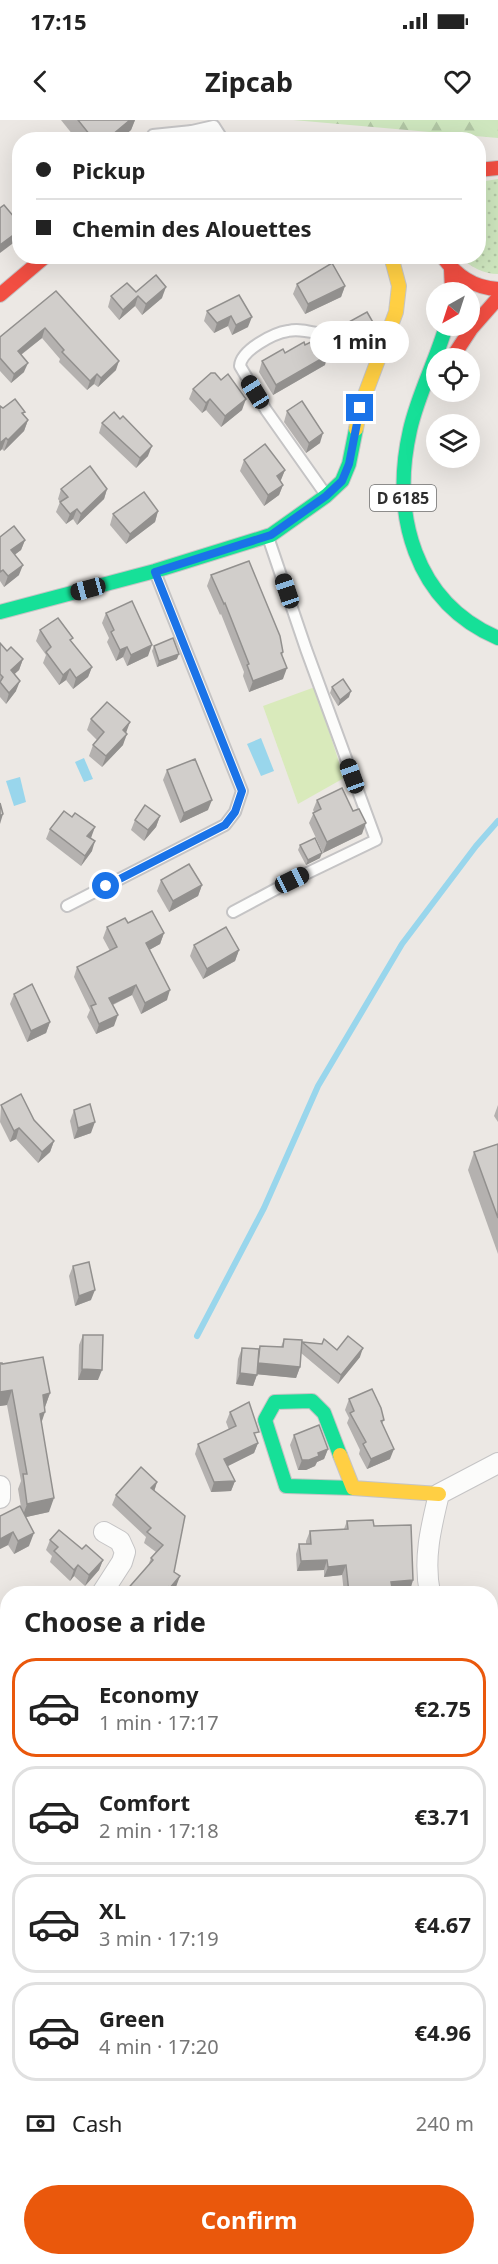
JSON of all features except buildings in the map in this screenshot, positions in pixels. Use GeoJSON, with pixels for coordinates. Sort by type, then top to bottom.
{"type":"FeatureCollection","features":[{"type":"Feature","properties":{"kind":"main road"},"geometry":{"type":"LineString","coordinates":[[0,295],[37,264]]}},
{"type":"Feature","properties":{"kind":"main road"},"geometry":{"type":"LineString","coordinates":[[0,612],[155,572],[268,536],[326,496],[342,481],[349,464],[360,408],[396,312],[399,286],[394,264]]}},
{"type":"Feature","properties":{"kind":"main road"},"geometry":{"type":"LineString","coordinates":[[448,264],[463,279],[477,286],[498,289]]}},
{"type":"Feature","properties":{"kind":"main road"},"geometry":{"type":"LineString","coordinates":[[451,269],[452,282]]}},
{"type":"Feature","properties":{"kind":"main road"},"geometry":{"type":"LineString","coordinates":[[459,348],[471,329],[498,298]]}},
{"type":"Feature","properties":{"kind":"main road","name":"D 6185"},"geometry":{"type":"LineString","coordinates":[[443,336],[417,402],[403,471],[403,499],[412,546],[426,578],[458,616],[476,628],[498,638]]}},
{"type":"Feature","properties":{"kind":"main road"},"geometry":{"type":"LineString","coordinates":[[353,1488],[324,1413],[312,1401],[275,1402],[265,1420],[286,1486],[439,1494]]}},
{"type":"Feature","properties":{"kind":"street"},"geometry":{"type":"LineString","coordinates":[[429,1586],[426,1572],[430,1531],[439,1494],[498,1463]]}},
{"type":"Feature","properties":{"kind":"street"},"geometry":{"type":"LineString","coordinates":[[0,1486],[0,1498]]}},
{"type":"Feature","properties":{"kind":"street"},"geometry":{"type":"LineString","coordinates":[[104,1532],[120,1541],[125,1552],[122,1562],[107,1586]]}},
{"type":"Feature","properties":{"kind":"lane"},"geometry":{"type":"LineString","coordinates":[[199,132],[213,123]]}},
{"type":"Feature","properties":{"kind":"lane"},"geometry":{"type":"LineString","coordinates":[[326,496],[266,410],[240,366],[241,360],[252,347],[286,331],[300,330],[327,335]]}},
{"type":"Feature","properties":{"kind":"lane"},"geometry":{"type":"LineString","coordinates":[[233,912],[376,840],[306,649],[268,536]]}},
{"type":"Feature","properties":{"kind":"lane"},"geometry":{"type":"LineString","coordinates":[[67,906],[225,825],[235,812],[242,791],[155,572]]}},
{"type":"Feature","properties":{"kind":"green space"},"geometry":{"type":"Polygon","coordinates":[[[293,120],[498,120],[498,138],[486,137],[486,132],[430,132],[293,120]]]}},
{"type":"Feature","properties":{"kind":"green space"},"geometry":{"type":"Polygon","coordinates":[[[498,179],[498,274],[488,273],[469,264],[486,264],[486,181],[498,179]]]}},
{"type":"Feature","properties":{"kind":"green space"},"geometry":{"type":"Polygon","coordinates":[[[315,687],[344,778],[298,804],[263,706],[315,687]]]}},
{"type":"Feature","properties":{"kind":"water"},"geometry":{"type":"Polygon","coordinates":[[[261,738],[274,771],[261,776],[247,744],[261,738]]]}},
{"type":"Feature","properties":{"kind":"water"},"geometry":{"type":"Polygon","coordinates":[[[84,758],[93,779],[84,782],[75,762],[84,758]]]}},
{"type":"Feature","properties":{"kind":"water"},"geometry":{"type":"Polygon","coordinates":[[[20,777],[26,802],[14,806],[6,781],[20,777]]]}},
{"type":"Feature","properties":{"kind":"waterway"},"geometry":{"type":"LineString","coordinates":[[197,1336],[264,1208],[318,1086],[402,944],[476,846],[498,821]]}},
{"type":"Feature","properties":{"kind":"traffic: fast"},"geometry":{"type":"LineString","coordinates":[[443,336],[410,430],[405,462],[404,493],[407,523],[415,552],[428,579],[446,602],[469,622],[498,638]]}},
{"type":"Feature","properties":{"kind":"traffic: fast"},"geometry":{"type":"LineString","coordinates":[[0,612],[155,571],[271,535],[326,496],[342,481],[349,464],[356,429]]}},
{"type":"Feature","properties":{"kind":"traffic: fast"},"geometry":{"type":"LineString","coordinates":[[340,1455],[324,1413],[312,1401],[275,1402],[265,1420],[286,1486],[353,1488]]}},
{"type":"Feature","properties":{"kind":"traffic: slow"},"geometry":{"type":"LineString","coordinates":[[356,429],[360,408],[396,312],[399,286],[393,264]]}},
{"type":"Feature","properties":{"kind":"traffic: slow"},"geometry":{"type":"LineString","coordinates":[[340,1455],[353,1488],[439,1494]]}},
{"type":"Feature","properties":{"kind":"traffic: jam"},"geometry":{"type":"LineString","coordinates":[[486,169],[498,168]]}},
{"type":"Feature","properties":{"kind":"traffic: jam"},"geometry":{"type":"LineString","coordinates":[[0,295],[37,264]]}},
{"type":"Feature","properties":{"kind":"traffic: jam"},"geometry":{"type":"LineString","coordinates":[[449,264],[473,283],[498,289]]}},
{"type":"Feature","properties":{"kind":"traffic: jam"},"geometry":{"type":"LineString","coordinates":[[451,269],[452,282]]}},
{"type":"Feature","properties":{"kind":"traffic: jam"},"geometry":{"type":"LineString","coordinates":[[459,348],[471,329],[498,298]]}},
{"type":"Feature","properties":{"kind":"route"},"geometry":{"type":"LineString","coordinates":[[106,886],[225,825],[235,812],[242,791],[155,572],[271,535],[326,496],[342,481],[349,464],[360,408]]}}]}
